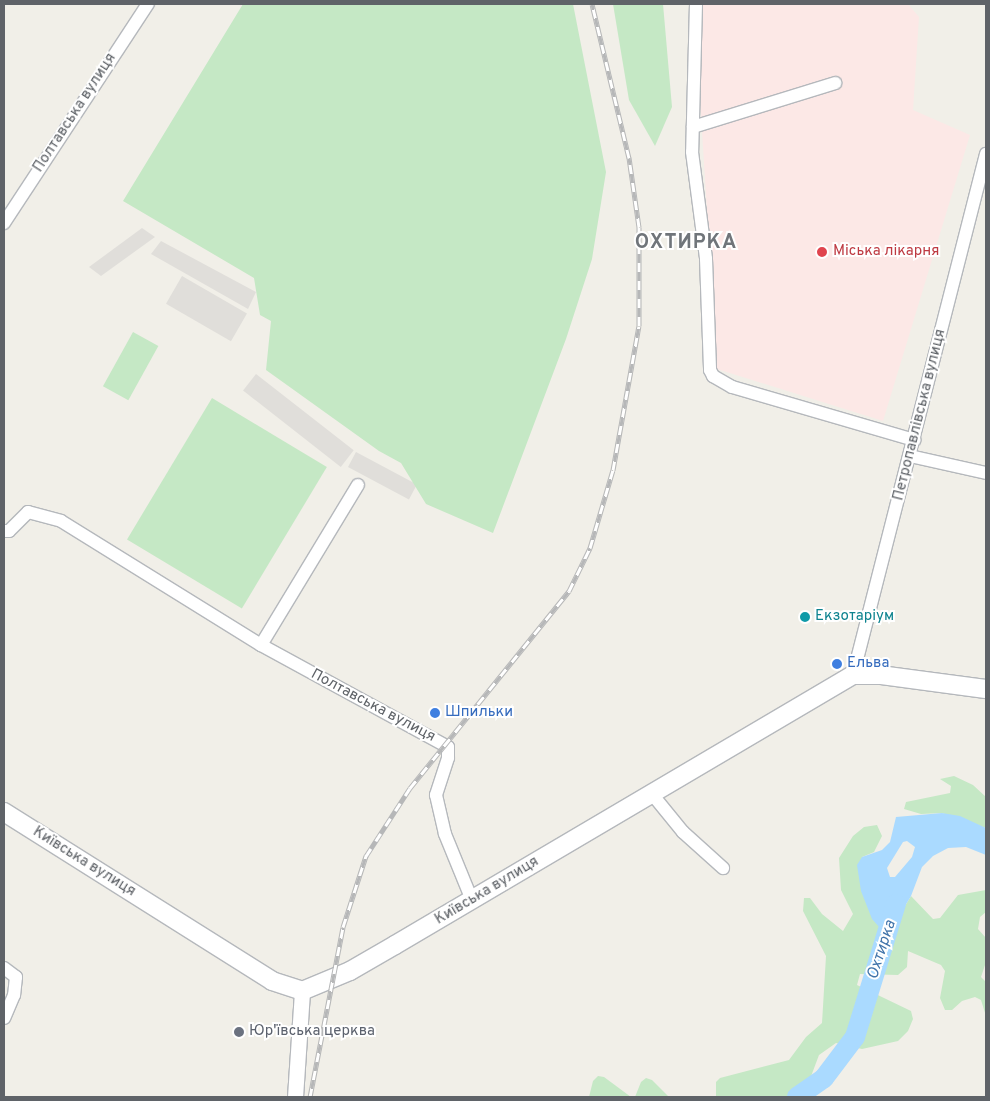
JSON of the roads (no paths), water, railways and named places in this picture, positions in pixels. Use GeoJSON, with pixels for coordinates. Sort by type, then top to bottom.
{"type":"FeatureCollection","features":[{"type":"Feature","properties":{"kind":"main road"},"geometry":{"type":"LineString","coordinates":[[853,675],[881,675],[986,689]]}},
{"type":"Feature","properties":{"kind":"main road","name":"Київська вулиця"},"geometry":{"type":"LineString","coordinates":[[4,812],[272,981],[302,991],[350,971],[853,675]]}},
{"type":"Feature","properties":{"kind":"street","name":"Полтавська вулиця"},"geometry":{"type":"LineString","coordinates":[[4,223],[148,4]]}},
{"type":"Feature","properties":{"kind":"street"},"geometry":{"type":"LineString","coordinates":[[696,4],[692,152],[706,259],[710,370],[713,376],[732,387],[914,440]]}},
{"type":"Feature","properties":{"kind":"street"},"geometry":{"type":"LineString","coordinates":[[693,127],[835,83]]}},
{"type":"Feature","properties":{"kind":"street","name":"Петропавлівська вулиця"},"geometry":{"type":"LineString","coordinates":[[853,675],[984,171],[986,154]]}},
{"type":"Feature","properties":{"kind":"street"},"geometry":{"type":"LineString","coordinates":[[910,456],[986,473]]}},
{"type":"Feature","properties":{"kind":"street"},"geometry":{"type":"LineString","coordinates":[[261,645],[358,484]]}},
{"type":"Feature","properties":{"kind":"street","name":"Полтавська вулиця"},"geometry":{"type":"LineString","coordinates":[[4,531],[9,531],[28,512],[61,521],[261,645],[448,747],[448,758],[436,795],[445,834],[472,900]]}},
{"type":"Feature","properties":{"kind":"street"},"geometry":{"type":"LineString","coordinates":[[652,794],[684,832],[723,868]]}},
{"type":"Feature","properties":{"kind":"street"},"geometry":{"type":"LineString","coordinates":[[4,968],[16,977],[14,995],[4,1018]]}},
{"type":"Feature","properties":{"kind":"street"},"geometry":{"type":"LineString","coordinates":[[295,1097],[302,991]]}},
{"type":"Feature","properties":{"kind":"water"},"geometry":{"type":"Polygon","coordinates":[[[942,813],[960,816],[986,828],[986,855],[966,847],[948,848],[933,856],[922,867],[911,896],[893,926],[886,930],[880,928],[872,919],[861,891],[857,865],[862,857],[882,850],[890,842],[896,817],[942,813]],[[907,841],[903,842],[887,868],[890,877],[895,877],[912,857],[915,847],[907,841]]]}},
{"type":"Feature","properties":{"kind":"waterway","name":"Охтирка"},"geometry":{"type":"LineString","coordinates":[[797,1097],[824,1078],[855,1037],[896,904]]}},
{"type":"Feature","properties":{"kind":"railway"},"geometry":{"type":"LineString","coordinates":[[310,1097],[343,927],[366,856],[410,788],[569,591],[590,548],[613,470],[639,326],[639,227],[629,158],[592,4]]}},
{"type":"Feature","properties":{"kind":"place","name":"Міська лікарня"},"geometry":{"type":"Point","coordinates":[822,252]}},
{"type":"Feature","properties":{"kind":"place","name":"Екзотаріум"},"geometry":{"type":"Point","coordinates":[805,617]}},
{"type":"Feature","properties":{"kind":"place","name":"Ельва"},"geometry":{"type":"Point","coordinates":[837,664]}},
{"type":"Feature","properties":{"kind":"place","name":"Шпильки"},"geometry":{"type":"Point","coordinates":[435,713]}},
{"type":"Feature","properties":{"kind":"place","name":"Юр'ївська церква"},"geometry":{"type":"Point","coordinates":[239,1032]}},
{"type":"Feature","properties":{"kind":"district","name":"ОХТИРКА"},"geometry":{"type":"Point","coordinates":[686,243]}}]}
